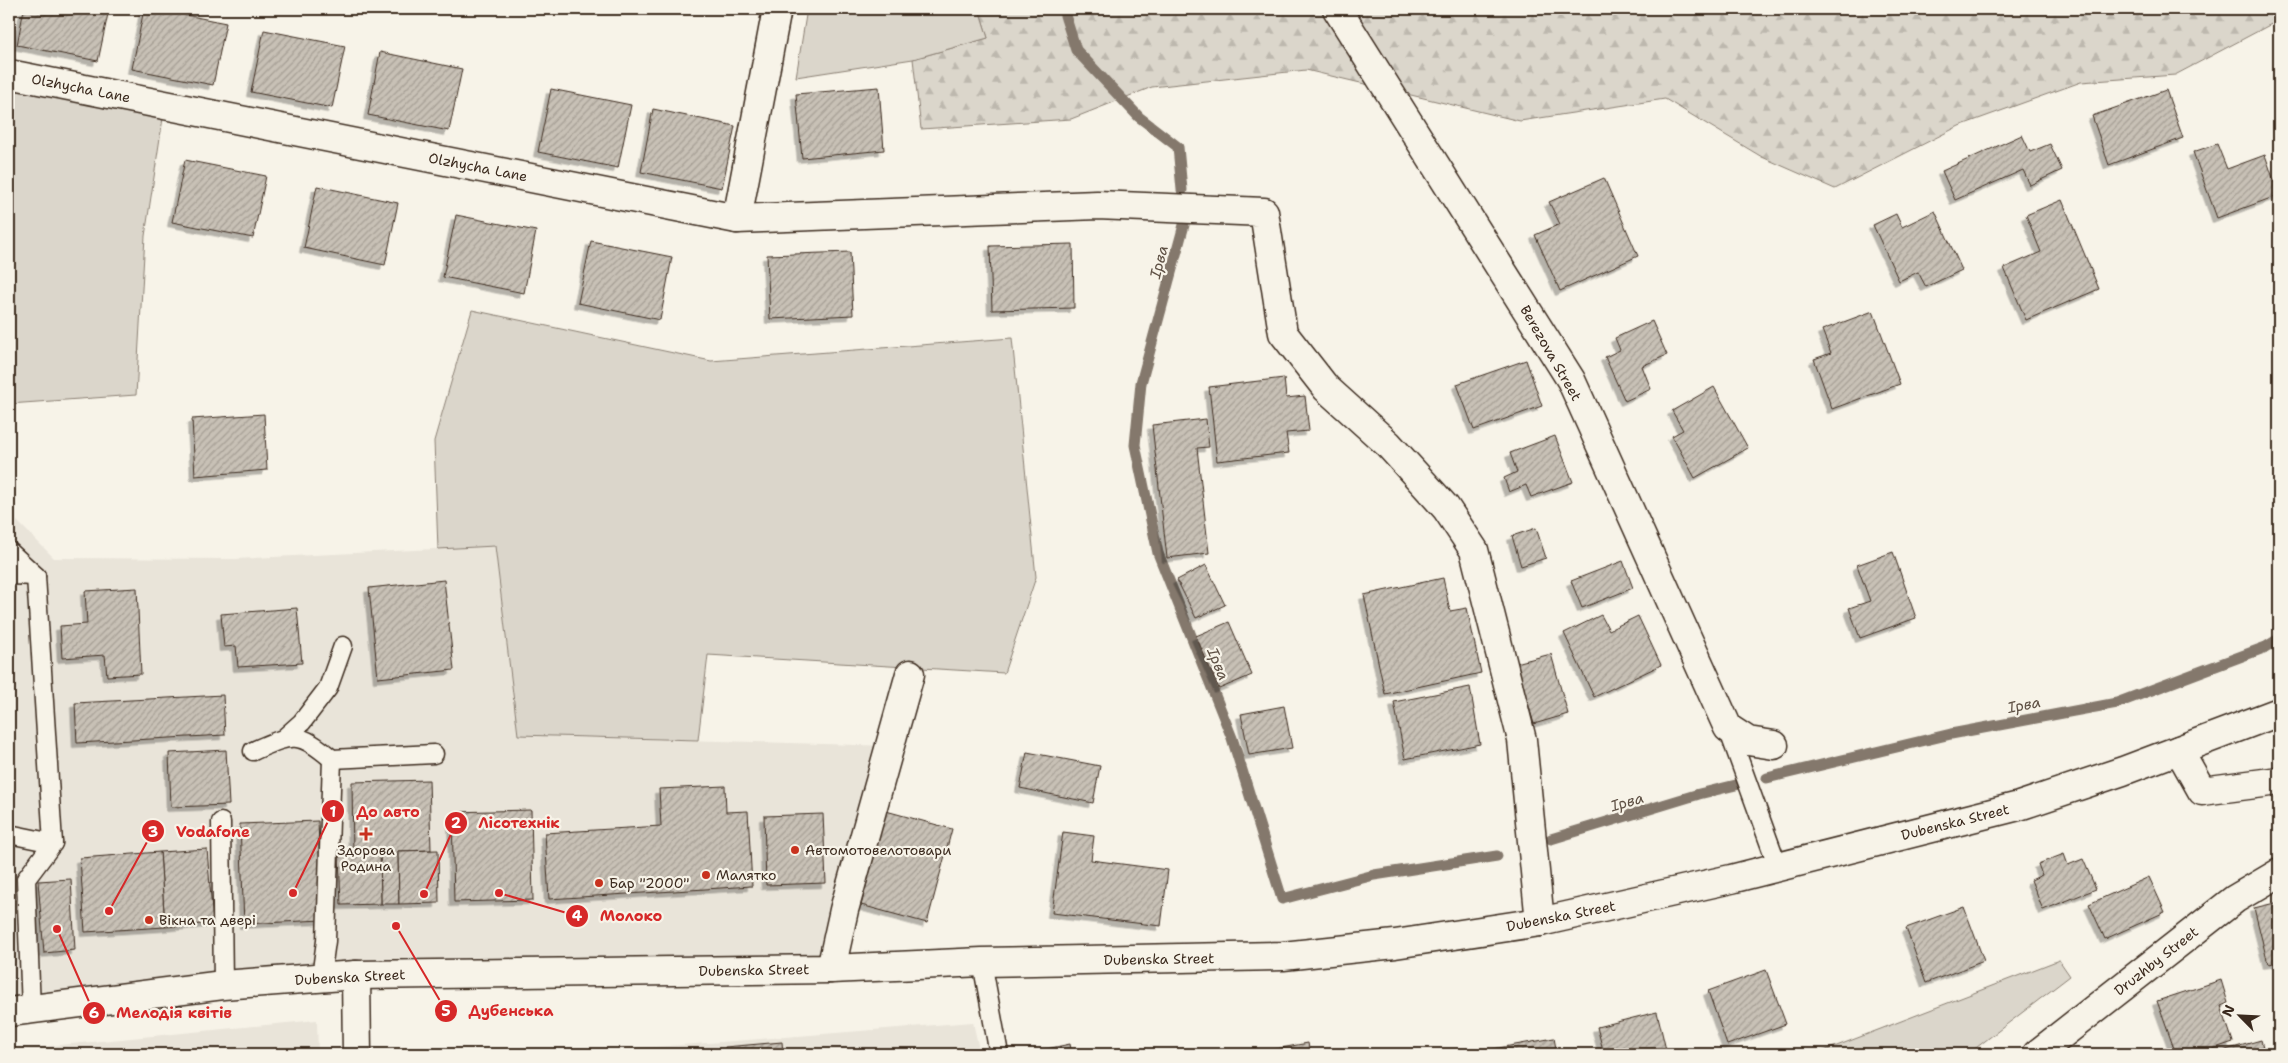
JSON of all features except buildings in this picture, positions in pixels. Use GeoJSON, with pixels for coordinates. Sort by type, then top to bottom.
{"type":"FeatureCollection","features":[{"type":"Feature","properties":{"kind":"street"},"geometry":{"type":"LineString","coordinates":[[738,219],[776,9]]}},
{"type":"Feature","properties":{"kind":"street","name":"Berezova Street"},"geometry":{"type":"LineString","coordinates":[[1337,9],[1571,380],[1728,728]]}},
{"type":"Feature","properties":{"kind":"street","name":"Olzhycha Lane"},"geometry":{"type":"LineString","coordinates":[[9,74],[738,219],[1097,205],[1264,212],[1283,333],[1326,388],[1388,444],[1446,508],[1474,550],[1522,740],[1540,922]]}},
{"type":"Feature","properties":{"kind":"street"},"geometry":{"type":"LineString","coordinates":[[831,969],[844,910],[910,674]]}},
{"type":"Feature","properties":{"kind":"street","name":"Dubenska Street"},"geometry":{"type":"LineString","coordinates":[[20,1011],[223,985],[356,975],[831,969],[982,962],[1283,956],[1395,944],[1540,922],[1778,867],[2019,806],[2179,750],[2279,712]]}},
{"type":"Feature","properties":{"kind":"street"},"geometry":{"type":"LineString","coordinates":[[1728,728],[1748,741],[1774,745]]}},
{"type":"Feature","properties":{"kind":"street"},"geometry":{"type":"LineString","coordinates":[[2179,750],[2202,791],[2279,781]]}},
{"type":"Feature","properties":{"kind":"street","name":"Druzhby Street"},"geometry":{"type":"LineString","coordinates":[[2037,1054],[2235,899],[2279,873]]}},
{"type":"Feature","properties":{"kind":"street"},"geometry":{"type":"LineString","coordinates":[[356,975],[357,1054]]}},
{"type":"Feature","properties":{"kind":"lane"},"geometry":{"type":"LineString","coordinates":[[9,551],[36,576],[53,844],[26,879],[20,1011]]}},
{"type":"Feature","properties":{"kind":"lane"},"geometry":{"type":"LineString","coordinates":[[9,574],[36,576]]}},
{"type":"Feature","properties":{"kind":"lane"},"geometry":{"type":"LineString","coordinates":[[253,750],[284,738],[302,722],[328,688],[343,646]]}},
{"type":"Feature","properties":{"kind":"lane"},"geometry":{"type":"LineString","coordinates":[[1728,728],[1778,867]]}},
{"type":"Feature","properties":{"kind":"lane"},"geometry":{"type":"LineString","coordinates":[[284,738],[302,738],[313,742],[332,759],[434,754]]}},
{"type":"Feature","properties":{"kind":"lane"},"geometry":{"type":"LineString","coordinates":[[321,977],[326,941],[332,759]]}},
{"type":"Feature","properties":{"kind":"lane"},"geometry":{"type":"LineString","coordinates":[[221,822],[223,985]]}},
{"type":"Feature","properties":{"kind":"lane"},"geometry":{"type":"LineString","coordinates":[[9,834],[53,844]]}},
{"type":"Feature","properties":{"kind":"lane"},"geometry":{"type":"LineString","coordinates":[[982,962],[999,1054]]}},
{"type":"Feature","properties":{"kind":"shaded area"},"geometry":{"type":"Polygon","coordinates":[[[9,513],[54,558],[235,559],[495,546],[518,735],[890,746],[831,969],[356,975],[9,1012],[9,513]]]}},
{"type":"Feature","properties":{"kind":"shaded area"},"geometry":{"type":"Polygon","coordinates":[[[317,1020],[318,1054],[9,1054],[9,1050],[317,1020]]]}},
{"type":"Feature","properties":{"kind":"shaded area"},"geometry":{"type":"Polygon","coordinates":[[[973,1022],[980,1054],[563,1054],[798,1036],[973,1022]]]}},
{"type":"Feature","properties":{"kind":"green space"},"geometry":{"type":"Polygon","coordinates":[[[807,9],[979,9],[988,38],[913,59],[796,77],[807,9]]]}},
{"type":"Feature","properties":{"kind":"green space"},"geometry":{"type":"Polygon","coordinates":[[[979,9],[2279,9],[2279,20],[2175,75],[2081,82],[1959,126],[1835,189],[1762,157],[1665,99],[1520,121],[1306,70],[1152,87],[1071,119],[921,129],[913,59],[988,38],[979,9]]]}},
{"type":"Feature","properties":{"kind":"green space"},"geometry":{"type":"Polygon","coordinates":[[[9,74],[165,105],[145,236],[136,395],[9,404],[9,74]]]}},
{"type":"Feature","properties":{"kind":"green space"},"geometry":{"type":"Polygon","coordinates":[[[472,310],[711,361],[1012,338],[1036,577],[1004,673],[708,655],[698,740],[518,735],[495,546],[438,549],[434,441],[472,310]]]}},
{"type":"Feature","properties":{"kind":"green space"},"geometry":{"type":"Polygon","coordinates":[[[2059,960],[2070,976],[1968,1054],[1816,1054],[2059,960]]]}},
{"type":"Feature","properties":{"kind":"waterway","name":"Ірва"},"geometry":{"type":"LineString","coordinates":[[1063,9],[1076,50],[1139,117],[1178,147],[1182,190]]}},
{"type":"Feature","properties":{"kind":"waterway","name":"Ірва"},"geometry":{"type":"LineString","coordinates":[[1184,225],[1141,383],[1135,445],[1158,553],[1232,738],[1282,899],[1374,875],[1497,856]]}},
{"type":"Feature","properties":{"kind":"waterway","name":"Ірва"},"geometry":{"type":"LineString","coordinates":[[1767,778],[1951,734],[2117,703],[2266,647],[2279,639]]}},
{"type":"Feature","properties":{"kind":"waterway","name":"Ірва"},"geometry":{"type":"LineString","coordinates":[[1551,839],[1699,794],[1740,784]]}},
{"type":"Feature","properties":{"kind":"place","name":"Здорова Родина"},"geometry":{"type":"Point","coordinates":[366,834]}},
{"type":"Feature","properties":{"kind":"place","name":"Автомотовелотовари"},"geometry":{"type":"Point","coordinates":[795,850]}},
{"type":"Feature","properties":{"kind":"place","name":"Малятко"},"geometry":{"type":"Point","coordinates":[706,875]}},
{"type":"Feature","properties":{"kind":"place","name":"Бар \"2000\""},"geometry":{"type":"Point","coordinates":[599,883]}},
{"type":"Feature","properties":{"kind":"place","name":"До авто"},"geometry":{"type":"Point","coordinates":[293,893]}},
{"type":"Feature","properties":{"kind":"place","name":"Молоко"},"geometry":{"type":"Point","coordinates":[499,893]}},
{"type":"Feature","properties":{"kind":"place","name":"Лісотехнік"},"geometry":{"type":"Point","coordinates":[424,894]}},
{"type":"Feature","properties":{"kind":"place","name":"Vodafone"},"geometry":{"type":"Point","coordinates":[109,911]}},
{"type":"Feature","properties":{"kind":"place","name":"Вікна та двері"},"geometry":{"type":"Point","coordinates":[149,920]}},
{"type":"Feature","properties":{"kind":"place","name":"Дубенська"},"geometry":{"type":"Point","coordinates":[396,926]}},
{"type":"Feature","properties":{"kind":"place","name":"Мелодія квітів"},"geometry":{"type":"Point","coordinates":[57,929]}}]}
